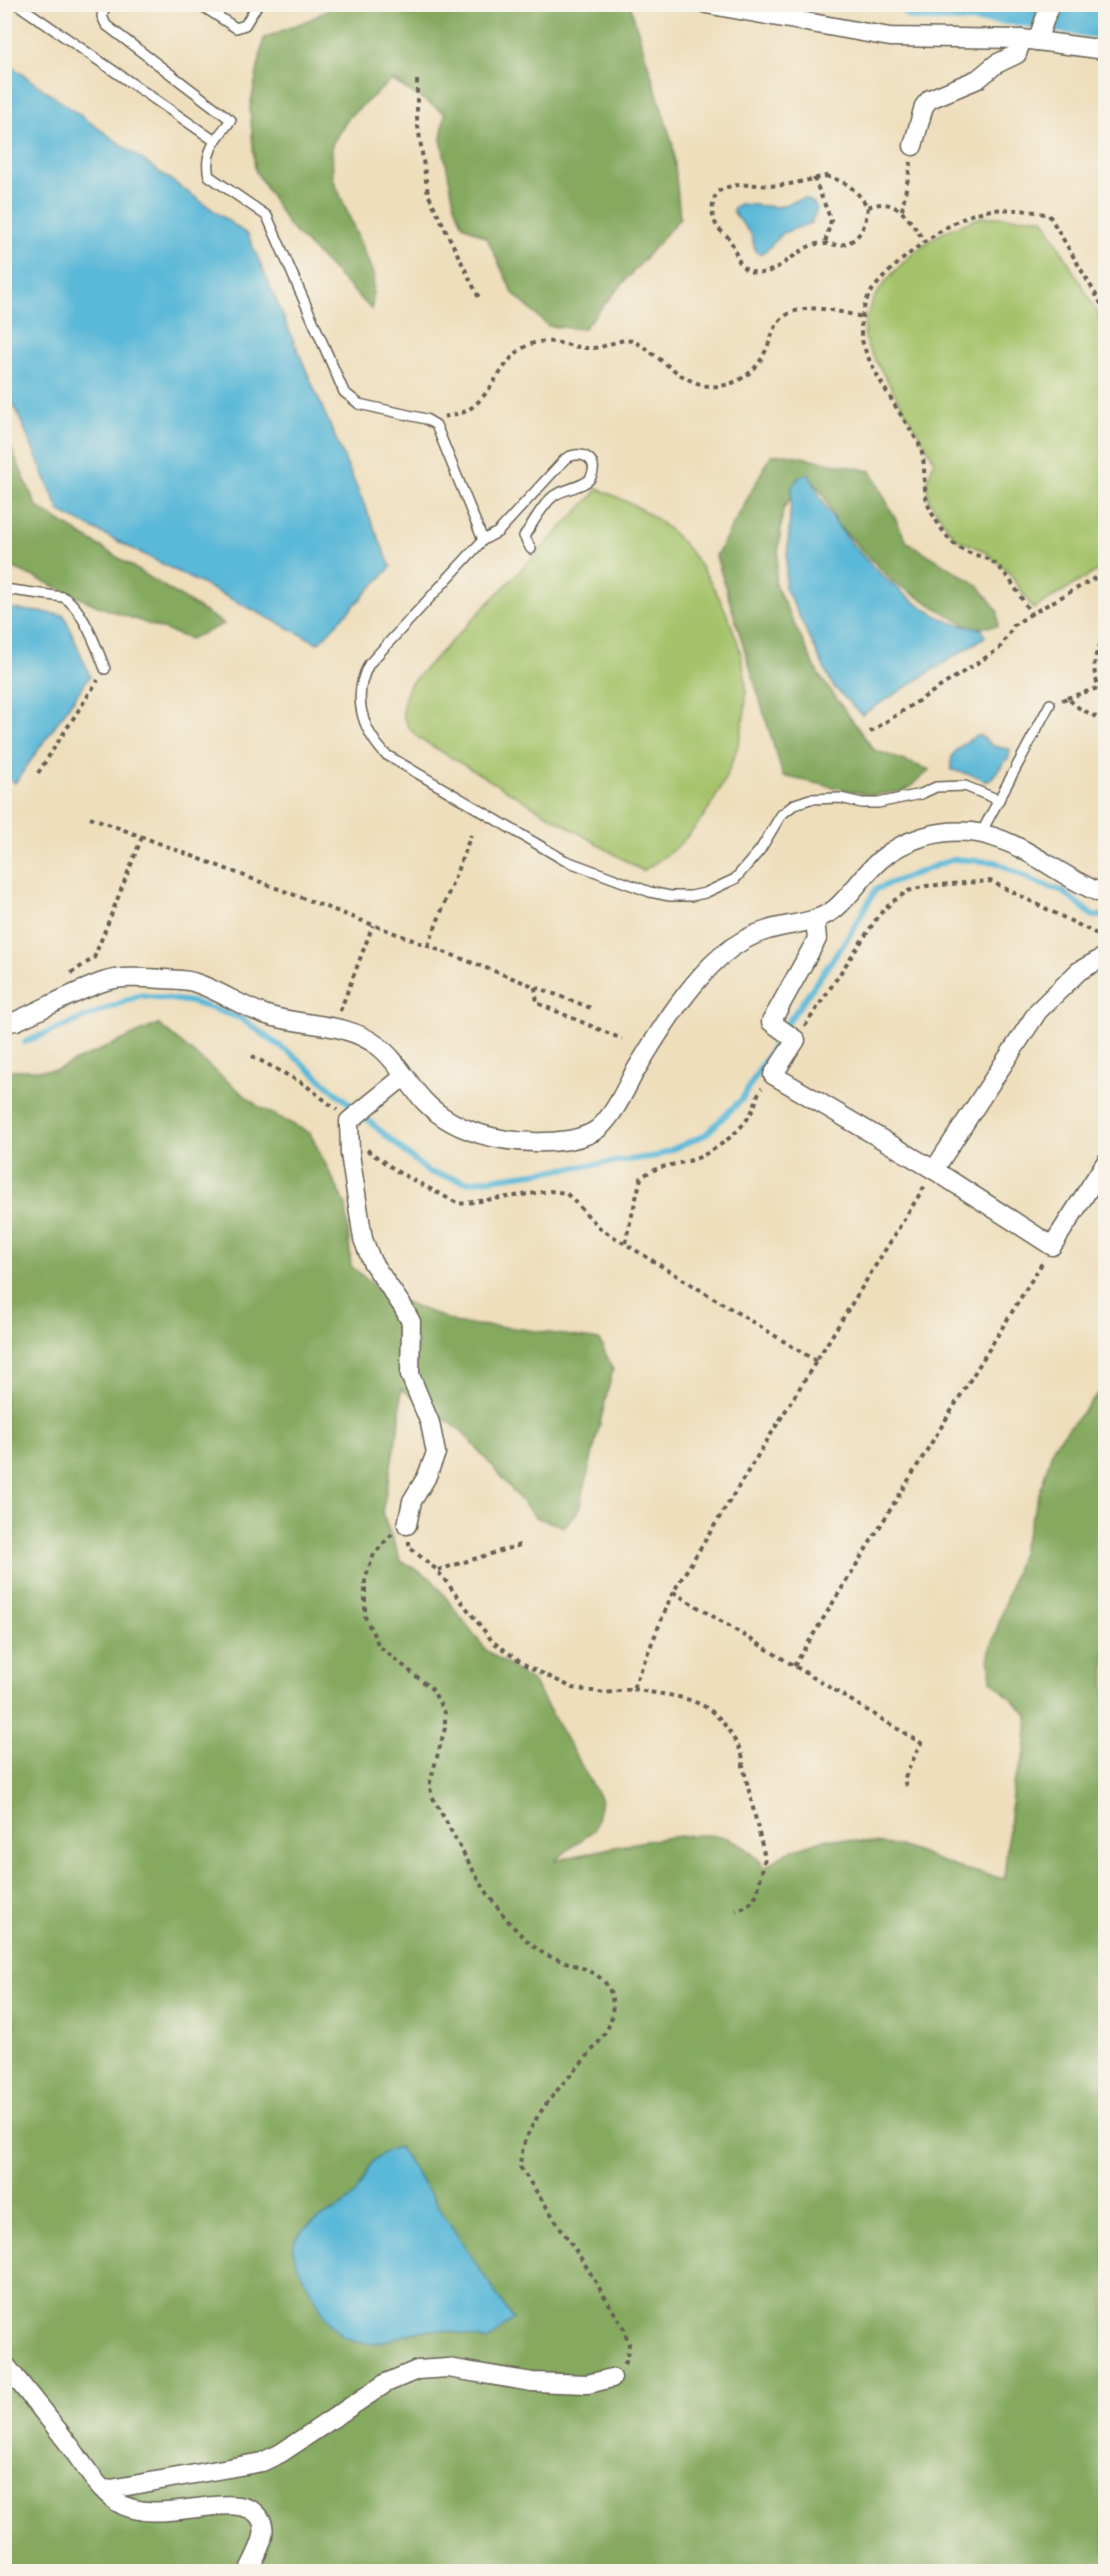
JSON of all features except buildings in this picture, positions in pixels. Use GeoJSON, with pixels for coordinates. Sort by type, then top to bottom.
{"type":"FeatureCollection","features":[{"type":"Feature","properties":{"kind":"street"},"geometry":{"type":"LineString","coordinates":[[706,4],[890,37],[1030,40],[1106,50]]}},
{"type":"Feature","properties":{"kind":"street"},"geometry":{"type":"LineString","coordinates":[[913,146],[924,106],[930,99],[978,79],[996,64],[1017,54],[1030,40],[1050,4]]}},
{"type":"Feature","properties":{"kind":"street"},"geometry":{"type":"LineString","coordinates":[[4,1023],[16,1021],[108,980],[144,978],[192,981],[267,1015],[334,1027],[361,1035],[381,1048],[424,1102],[446,1119],[475,1131],[520,1143],[575,1139],[597,1130],[612,1113],[656,1036],[685,995],[721,955],[747,936],[815,919],[834,909],[879,861],[903,845],[936,833],[971,832],[996,838],[1025,850],[1092,890],[1106,895]]}},
{"type":"Feature","properties":{"kind":"street"},"geometry":{"type":"LineString","coordinates":[[815,919],[817,939],[771,1022],[796,1040],[773,1075],[934,1170],[1052,1246],[1106,1162]]}},
{"type":"Feature","properties":{"kind":"street"},"geometry":{"type":"LineString","coordinates":[[934,1170],[1038,1011],[1080,971],[1106,956]]}},
{"type":"Feature","properties":{"kind":"street"},"geometry":{"type":"LineString","coordinates":[[406,1078],[372,1101],[349,1129],[363,1239],[372,1262],[411,1322],[410,1374],[430,1423],[436,1453],[426,1478],[412,1501],[407,1525]]}},
{"type":"Feature","properties":{"kind":"street"},"geometry":{"type":"LineString","coordinates":[[4,2363],[90,2476],[118,2503],[142,2511],[173,2512],[219,2506],[240,2506],[256,2513],[264,2530],[261,2545],[248,2571]]}},
{"type":"Feature","properties":{"kind":"street"},"geometry":{"type":"LineString","coordinates":[[105,2490],[262,2462],[281,2453],[386,2383],[417,2370],[448,2368],[532,2382],[588,2384],[612,2378]]}},
{"type":"Feature","properties":{"kind":"lane"},"geometry":{"type":"LineString","coordinates":[[17,4],[215,141]]}},
{"type":"Feature","properties":{"kind":"lane"},"geometry":{"type":"LineString","coordinates":[[106,4],[102,16],[106,25],[231,120],[215,141],[206,163],[209,176],[267,216],[344,392],[359,404],[426,419],[436,425],[483,540]]}},
{"type":"Feature","properties":{"kind":"lane"},"geometry":{"type":"LineString","coordinates":[[200,4],[236,28],[245,25],[258,4]]}},
{"type":"Feature","properties":{"kind":"lane"},"geometry":{"type":"LineString","coordinates":[[531,549],[524,536],[552,496],[573,486],[583,485],[591,478],[593,468],[589,459],[581,454],[573,454],[565,459],[498,532],[483,540],[369,664],[361,679],[359,699],[362,720],[372,740],[385,754],[564,860],[650,892],[670,896],[692,896],[721,887],[735,879],[760,850],[781,815],[795,804],[825,798],[878,803],[951,786],[965,786],[999,800]]}},
{"type":"Feature","properties":{"kind":"lane"},"geometry":{"type":"LineString","coordinates":[[4,589],[63,597],[71,601],[94,642],[105,669]]}},
{"type":"Feature","properties":{"kind":"lane"},"geometry":{"type":"LineString","coordinates":[[981,835],[1050,704]]}},
{"type":"Feature","properties":{"kind":"path"},"geometry":{"type":"LineString","coordinates":[[417,81],[417,119],[428,194],[479,298]]}},
{"type":"Feature","properties":{"kind":"path"},"geometry":{"type":"LineString","coordinates":[[902,210],[913,146]]}},
{"type":"Feature","properties":{"kind":"path"},"geometry":{"type":"LineString","coordinates":[[826,176],[845,182],[857,191],[868,207],[862,230],[854,239],[841,246],[819,242],[796,252],[767,273],[758,273],[742,267],[729,238],[718,229],[713,219],[714,198],[717,192],[728,186],[783,185],[826,176]]}},
{"type":"Feature","properties":{"kind":"path"},"geometry":{"type":"LineString","coordinates":[[814,178],[831,220],[825,243]]}},
{"type":"Feature","properties":{"kind":"path"},"geometry":{"type":"LineString","coordinates":[[868,207],[884,204],[902,210],[925,243]]}},
{"type":"Feature","properties":{"kind":"path"},"geometry":{"type":"LineString","coordinates":[[1031,614],[1001,570],[991,561],[962,550],[954,544],[932,513],[926,498],[924,456],[868,356],[860,332],[865,304],[871,292],[890,271],[942,228],[980,212],[1030,211],[1049,215],[1106,312]]}},
{"type":"Feature","properties":{"kind":"path"},"geometry":{"type":"LineString","coordinates":[[432,422],[466,411],[515,354],[538,342],[553,341],[573,347],[592,348],[622,339],[633,341],[688,379],[703,385],[719,386],[748,375],[764,355],[771,332],[787,315],[800,310],[816,309],[863,317]]}},
{"type":"Feature","properties":{"kind":"path"},"geometry":{"type":"LineString","coordinates":[[870,732],[999,650],[1014,625],[1106,572]]}},
{"type":"Feature","properties":{"kind":"path"},"geometry":{"type":"LineString","coordinates":[[1106,636],[1099,644],[1094,658],[1093,673],[1098,688],[1106,700]]}},
{"type":"Feature","properties":{"kind":"path"},"geometry":{"type":"LineString","coordinates":[[38,773],[105,669]]}},
{"type":"Feature","properties":{"kind":"path"},"geometry":{"type":"LineString","coordinates":[[1050,704],[1098,688]]}},
{"type":"Feature","properties":{"kind":"path"},"geometry":{"type":"LineString","coordinates":[[1066,698],[1078,708],[1106,722]]}},
{"type":"Feature","properties":{"kind":"path"},"geometry":{"type":"LineString","coordinates":[[90,817],[591,1008]]}},
{"type":"Feature","properties":{"kind":"path"},"geometry":{"type":"LineString","coordinates":[[428,946],[471,835]]}},
{"type":"Feature","properties":{"kind":"path"},"geometry":{"type":"LineString","coordinates":[[66,976],[94,958],[142,837]]}},
{"type":"Feature","properties":{"kind":"path"},"geometry":{"type":"LineString","coordinates":[[796,1040],[879,915],[908,891],[926,886],[990,881],[1106,938]]}},
{"type":"Feature","properties":{"kind":"path"},"geometry":{"type":"LineString","coordinates":[[334,1027],[373,925]]}},
{"type":"Feature","properties":{"kind":"path"},"geometry":{"type":"LineString","coordinates":[[535,987],[537,1003],[622,1040]]}},
{"type":"Feature","properties":{"kind":"path"},"geometry":{"type":"LineString","coordinates":[[252,1056],[304,1084],[398,1173],[459,1204],[550,1191],[566,1193],[601,1229],[816,1362]]}},
{"type":"Feature","properties":{"kind":"path"},"geometry":{"type":"LineString","coordinates":[[625,1243],[641,1178],[649,1171],[683,1163],[719,1146],[738,1129],[753,1109],[757,1094],[773,1075]]}},
{"type":"Feature","properties":{"kind":"path"},"geometry":{"type":"LineString","coordinates":[[633,1689],[674,1592],[934,1170]]}},
{"type":"Feature","properties":{"kind":"path"},"geometry":{"type":"LineString","coordinates":[[794,1666],[1052,1246]]}},
{"type":"Feature","properties":{"kind":"path"},"geometry":{"type":"LineString","coordinates":[[612,2378],[626,2362],[630,2344],[623,2327],[586,2266],[520,2168],[521,2150],[540,2114],[596,2045],[609,2025],[613,2013],[611,1993],[598,1975],[540,1951],[518,1934],[496,1909],[434,1800],[429,1786],[444,1728],[445,1713],[432,1689],[379,1646],[365,1617],[365,1579],[374,1554],[398,1527],[407,1525],[410,1547],[437,1570],[493,1642],[527,1666],[573,1688],[605,1694],[633,1689],[700,1703],[722,1719],[744,1755],[743,1766],[754,1820],[765,1858],[757,1894],[749,1905],[736,1911]]}},
{"type":"Feature","properties":{"kind":"path"},"geometry":{"type":"LineString","coordinates":[[437,1570],[523,1544]]}},
{"type":"Feature","properties":{"kind":"path"},"geometry":{"type":"LineString","coordinates":[[674,1592],[921,1743],[904,1779],[907,1790]]}},
{"type":"Feature","properties":{"kind":"green space"},"geometry":{"type":"Polygon","coordinates":[[[339,4],[630,5],[673,146],[680,218],[583,329],[548,326],[513,293],[487,238],[463,225],[455,207],[441,139],[445,113],[392,80],[349,117],[332,144],[333,178],[374,276],[372,310],[289,226],[255,170],[250,108],[264,38],[311,19],[339,4]]]}},
{"type":"Feature","properties":{"kind":"green space"},"geometry":{"type":"Polygon","coordinates":[[[981,217],[1043,218],[1105,326],[1105,566],[1033,609],[1008,571],[984,551],[955,538],[929,500],[927,483],[934,460],[868,348],[864,332],[873,301],[882,286],[907,259],[946,231],[981,217]]]}},
{"type":"Feature","properties":{"kind":"green space"},"geometry":{"type":"Polygon","coordinates":[[[4,432],[37,507],[224,624],[190,639],[98,606],[5,564],[4,432]]]}},
{"type":"Feature","properties":{"kind":"green space"},"geometry":{"type":"Polygon","coordinates":[[[786,454],[871,471],[907,542],[978,585],[998,611],[998,626],[970,628],[893,582],[837,524],[823,494],[807,474],[783,509],[775,584],[819,675],[874,750],[930,770],[905,791],[870,795],[783,776],[716,556],[771,455],[786,454]]]}},
{"type":"Feature","properties":{"kind":"green space"},"geometry":{"type":"Polygon","coordinates":[[[599,489],[652,516],[676,536],[692,554],[719,598],[730,622],[744,670],[746,692],[741,733],[718,794],[694,829],[680,844],[643,871],[420,739],[404,720],[403,713],[404,700],[411,683],[599,489]]]}},
{"type":"Feature","properties":{"kind":"green space"},"geometry":{"type":"Polygon","coordinates":[[[158,1024],[259,1107],[310,1133],[346,1205],[351,1266],[384,1294],[460,1324],[507,1327],[599,1340],[613,1369],[579,1510],[564,1527],[535,1517],[463,1432],[401,1389],[400,1419],[382,1513],[401,1561],[431,1578],[486,1650],[534,1683],[601,1800],[595,1829],[554,1861],[643,1841],[693,1835],[730,1839],[749,1851],[766,1867],[787,1852],[828,1838],[900,1846],[956,1867],[1004,1879],[1013,1785],[1025,1754],[1028,1715],[991,1680],[989,1655],[1054,1445],[1105,1386],[1105,2571],[5,2572],[5,1070],[56,1070],[158,1024]]]}},
{"type":"Feature","properties":{"kind":"water"},"geometry":{"type":"Polygon","coordinates":[[[4,61],[248,235],[391,567],[318,643],[60,512],[5,384],[4,61]]]}},
{"type":"Feature","properties":{"kind":"water"},"geometry":{"type":"Polygon","coordinates":[[[804,198],[814,203],[817,209],[811,223],[783,233],[766,251],[760,254],[756,252],[751,234],[733,212],[734,207],[740,204],[778,207],[804,198]]]}},
{"type":"Feature","properties":{"kind":"water"},"geometry":{"type":"Polygon","coordinates":[[[809,474],[825,507],[839,527],[882,575],[915,602],[933,613],[954,623],[982,629],[985,637],[862,715],[833,686],[785,587],[792,487],[800,476],[809,474]]]}},
{"type":"Feature","properties":{"kind":"water"},"geometry":{"type":"Polygon","coordinates":[[[5,608],[64,615],[90,676],[15,783],[5,776],[5,608]]]}},
{"type":"Feature","properties":{"kind":"water"},"geometry":{"type":"Polygon","coordinates":[[[980,735],[993,746],[1010,749],[1009,757],[986,782],[979,777],[952,770],[951,764],[954,754],[961,746],[980,735]]]}},
{"type":"Feature","properties":{"kind":"water"},"geometry":{"type":"Polygon","coordinates":[[[399,2147],[513,2319],[488,2341],[439,2330],[416,2332],[373,2343],[350,2340],[328,2321],[298,2265],[294,2254],[297,2237],[316,2221],[351,2199],[374,2160],[399,2147]]]}},
{"type":"Feature","properties":{"kind":"waterway"},"geometry":{"type":"LineString","coordinates":[[916,4],[1013,8],[1106,22]]}},
{"type":"Feature","properties":{"kind":"waterway"},"geometry":{"type":"LineString","coordinates":[[25,1042],[140,995],[192,1002],[240,1018],[294,1056],[428,1172],[468,1182],[657,1156],[705,1135],[742,1099],[786,1025],[849,936],[876,889],[953,859],[995,862],[1038,883],[1062,891],[1093,916],[1106,916]]}}]}
